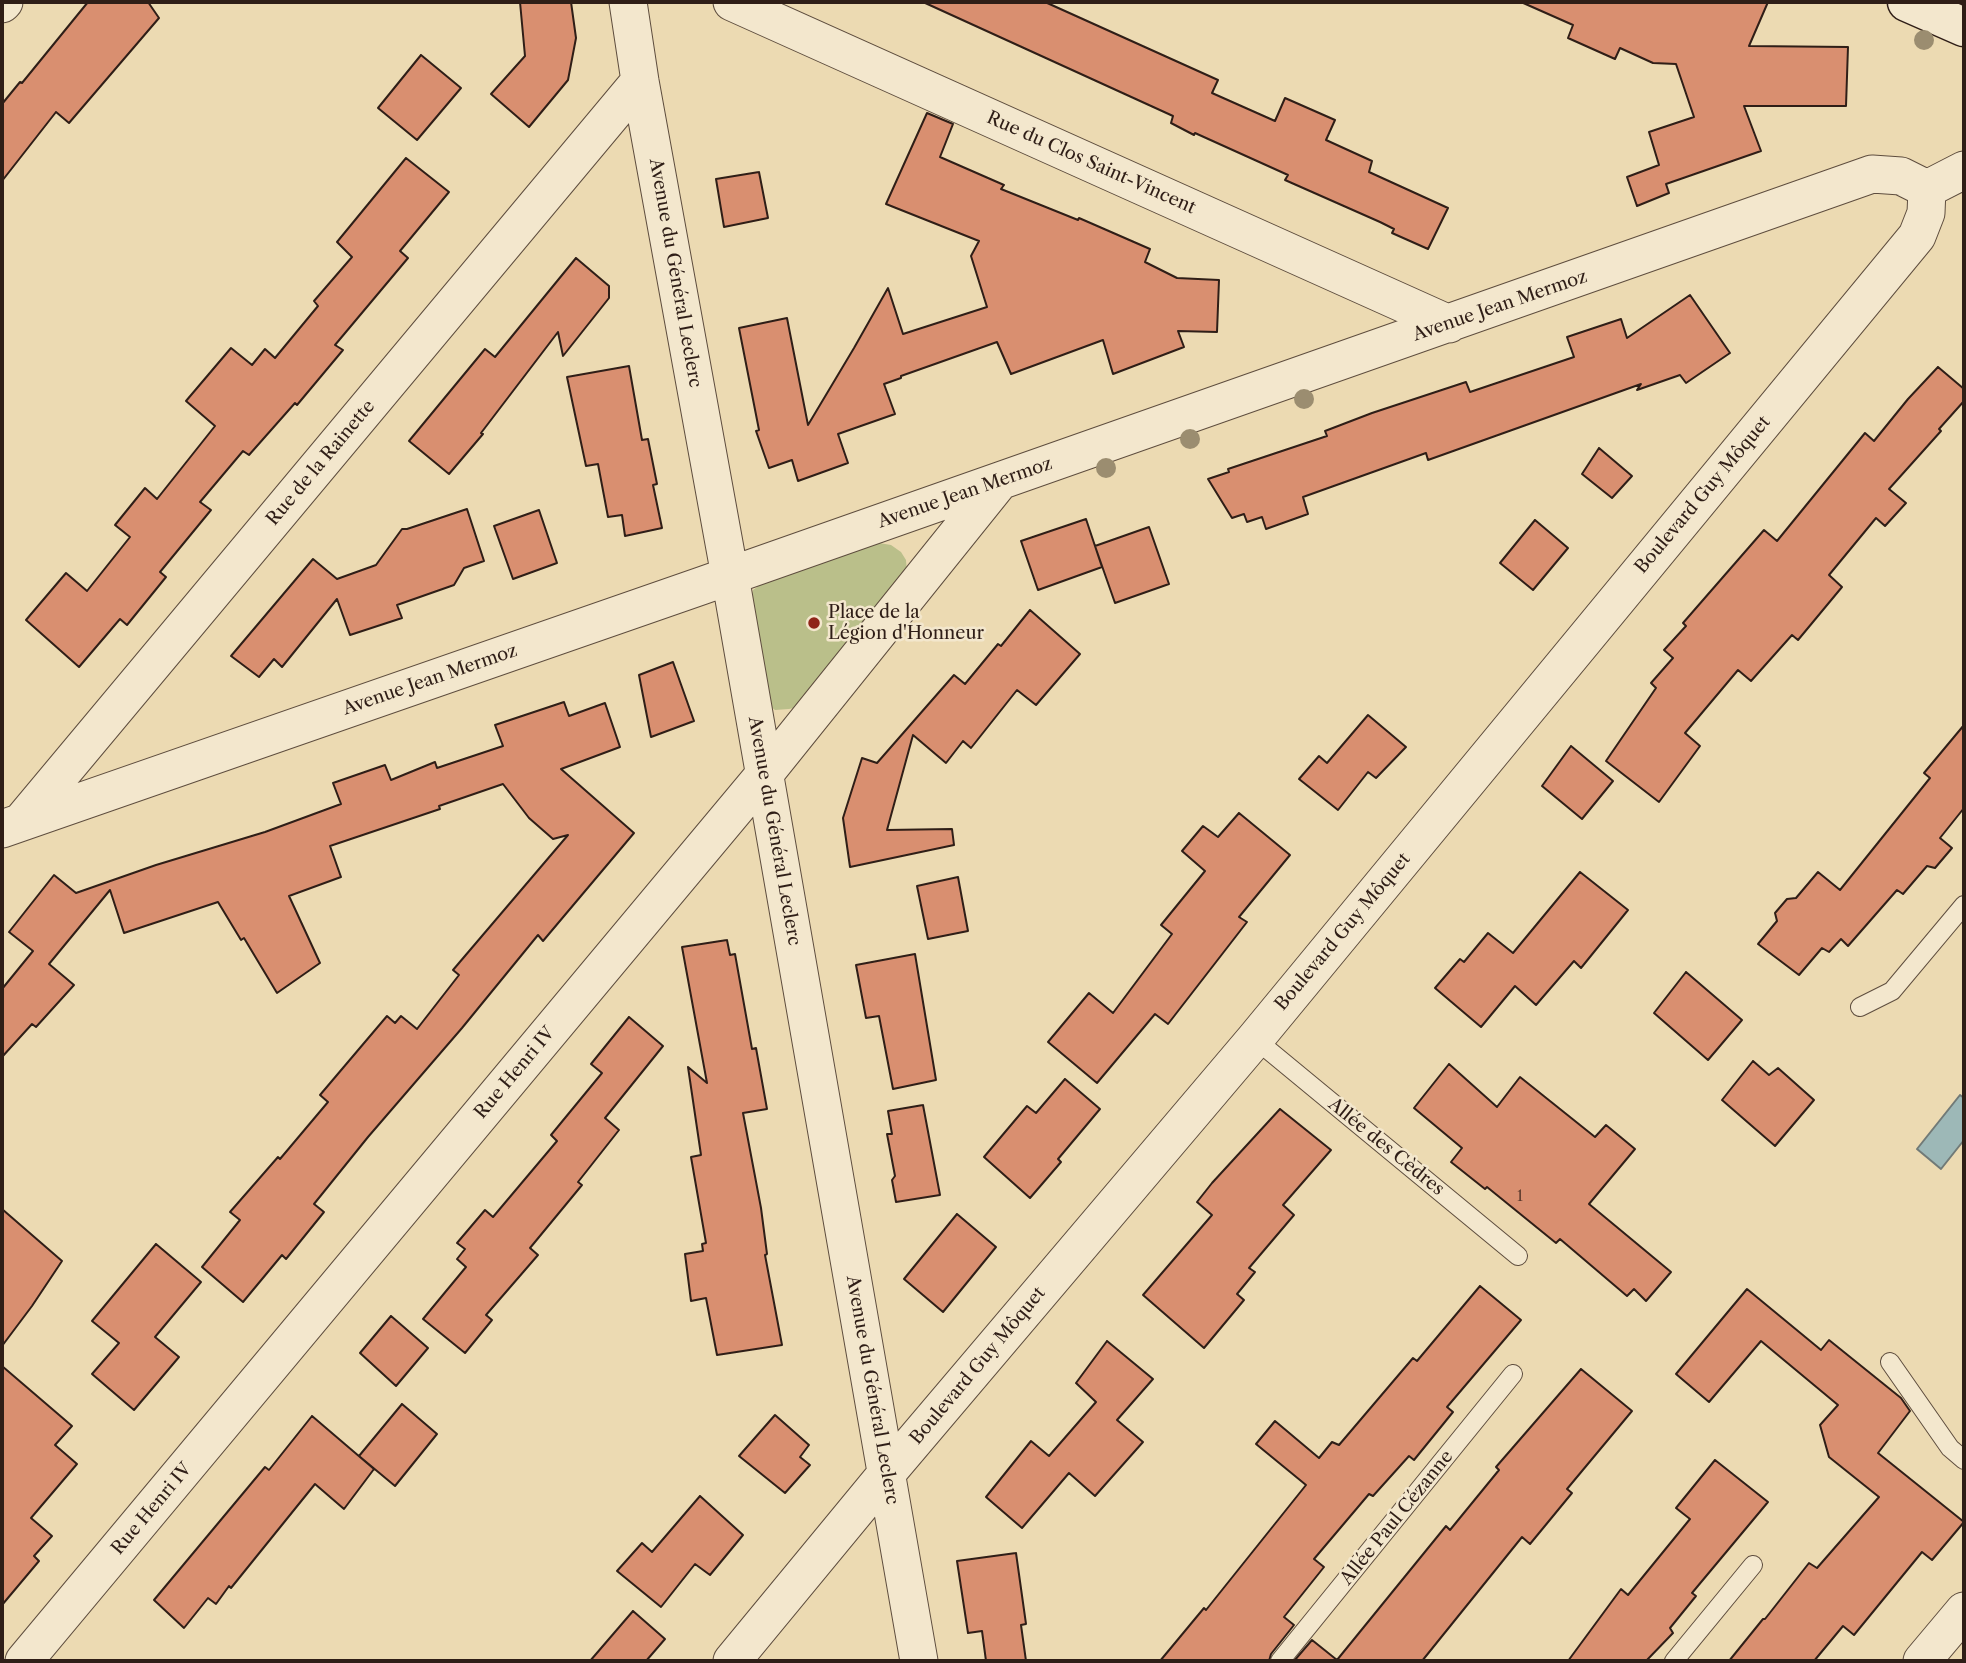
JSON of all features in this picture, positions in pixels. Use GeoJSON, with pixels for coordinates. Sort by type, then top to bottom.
{"type":"FeatureCollection","features":[{"type":"Feature","properties":{"kind":"main road"},"geometry":{"type":"LineString","coordinates":[[1907,2],[1964,27]]}},
{"type":"Feature","properties":{"kind":"street","name":"Avenue du Général Leclerc"},"geometry":{"type":"LineString","coordinates":[[628,2],[919,1661]]}},
{"type":"Feature","properties":{"kind":"street","name":"Rue du Clos Saint-Vincent"},"geometry":{"type":"LineString","coordinates":[[732,2],[1449,324]]}},
{"type":"Feature","properties":{"kind":"street","name":"Rue de la Rainette"},"geometry":{"type":"LineString","coordinates":[[8,832],[640,81]]}},
{"type":"Feature","properties":{"kind":"street"},"geometry":{"type":"LineString","coordinates":[[1927,189],[1964,170]]}},
{"type":"Feature","properties":{"kind":"street","name":"Avenue Jean Mermoz"},"geometry":{"type":"LineString","coordinates":[[8,832],[1872,174],[1901,176],[1927,189]]}},
{"type":"Feature","properties":{"kind":"street","name":"Boulevard Guy Môquet"},"geometry":{"type":"LineString","coordinates":[[732,1661],[887,1473],[1255,1039],[1917,236],[1926,213],[1927,189]]}},
{"type":"Feature","properties":{"kind":"street","name":"Rue Henri IV"},"geometry":{"type":"LineString","coordinates":[[24,1661],[763,776],[1000,481]]}},
{"type":"Feature","properties":{"kind":"street"},"geometry":{"type":"LineString","coordinates":[[1922,1661],[1964,1611]]}},
{"type":"Feature","properties":{"kind":"lane"},"geometry":{"type":"LineString","coordinates":[[1860,1007],[1892,990],[1964,905]]}},
{"type":"Feature","properties":{"kind":"lane","name":"Allée des Cèdres"},"geometry":{"type":"LineString","coordinates":[[1255,1039],[1518,1256]]}},
{"type":"Feature","properties":{"kind":"lane"},"geometry":{"type":"LineString","coordinates":[[1890,1362],[1950,1448],[1964,1460]]}},
{"type":"Feature","properties":{"kind":"lane","name":"Allée Paul Cézanne"},"geometry":{"type":"LineString","coordinates":[[1280,1661],[1513,1374]]}},
{"type":"Feature","properties":{"kind":"lane"},"geometry":{"type":"LineString","coordinates":[[1674,1661],[1753,1565]]}},
{"type":"Feature","properties":{"kind":"green space"},"geometry":{"type":"Polygon","coordinates":[[[879,543],[891,545],[901,552],[906,560],[907,573],[799,707],[775,710],[767,704],[751,598],[753,590],[760,585],[879,543]]]}},
{"type":"Feature","properties":{"kind":"water"},"geometry":{"type":"Polygon","coordinates":[[[1960,1095],[1964,1098],[1964,1140],[1941,1169],[1917,1149],[1960,1095]]]}},
{"type":"Feature","properties":{"kind":"building"},"geometry":{"type":"Polygon","coordinates":[[[88,2],[148,2],[159,18],[69,123],[56,112],[2,181],[2,104],[88,2]]]}},
{"type":"Feature","properties":{"kind":"building"},"geometry":{"type":"Polygon","coordinates":[[[520,2],[571,2],[576,38],[568,80],[529,127],[491,94],[525,56],[520,2]]]}},
{"type":"Feature","properties":{"kind":"building"},"geometry":{"type":"Polygon","coordinates":[[[923,2],[1045,2],[1218,80],[1212,93],[1275,121],[1285,98],[1335,120],[1326,140],[1372,161],[1369,172],[1448,208],[1428,249],[1392,233],[1394,229],[1380,222],[1285,180],[1288,175],[1195,133],[1194,135],[1171,123],[1173,116],[923,2]]]}},
{"type":"Feature","properties":{"kind":"building"},"geometry":{"type":"Polygon","coordinates":[[[1521,2],[1768,2],[1749,46],[1848,47],[1846,106],[1744,106],[1761,151],[1666,184],[1669,193],[1637,206],[1627,177],[1659,165],[1649,132],[1694,117],[1676,64],[1653,63],[1620,48],[1615,59],[1568,38],[1573,25],[1521,2]]]}},
{"type":"Feature","properties":{"kind":"building"},"geometry":{"type":"Polygon","coordinates":[[[421,55],[461,88],[417,140],[378,108],[421,55]]]}},
{"type":"Feature","properties":{"kind":"building"},"geometry":{"type":"Polygon","coordinates":[[[927,113],[953,124],[940,157],[1004,185],[1001,189],[1078,220],[1079,218],[1150,249],[1145,262],[1177,278],[1219,280],[1217,332],[1178,331],[1184,347],[1113,374],[1103,340],[1011,374],[997,342],[901,376],[884,384],[895,414],[838,434],[848,463],[798,481],[792,460],[769,468],[756,431],[759,430],[739,328],[787,318],[808,425],[888,288],[903,334],[987,307],[971,256],[979,241],[886,204],[927,113]]]}},
{"type":"Feature","properties":{"kind":"building"},"geometry":{"type":"Polygon","coordinates":[[[406,158],[449,192],[400,251],[408,258],[335,345],[343,350],[297,405],[295,403],[249,455],[243,451],[200,502],[211,510],[160,572],[166,577],[127,625],[120,619],[79,667],[26,620],[66,573],[87,591],[130,537],[115,525],[145,488],[157,499],[215,426],[186,401],[231,348],[252,365],[265,349],[275,358],[318,306],[314,301],[352,257],[337,242],[406,158]]]}},
{"type":"Feature","properties":{"kind":"building"},"geometry":{"type":"Polygon","coordinates":[[[759,172],[768,218],[724,227],[716,179],[759,172]]]}},
{"type":"Feature","properties":{"kind":"building"},"geometry":{"type":"Polygon","coordinates":[[[576,258],[609,286],[609,298],[563,356],[558,332],[481,433],[483,434],[449,474],[409,441],[485,349],[495,357],[576,258]]]}},
{"type":"Feature","properties":{"kind":"building"},"geometry":{"type":"Polygon","coordinates":[[[1690,295],[1730,353],[1686,383],[1680,375],[1637,390],[1641,384],[1428,460],[1426,453],[1303,497],[1308,514],[1266,529],[1262,517],[1247,522],[1244,514],[1232,518],[1208,479],[1229,472],[1228,469],[1327,436],[1325,431],[1372,413],[1466,382],[1470,392],[1574,357],[1567,337],[1621,319],[1627,338],[1690,295]]]}},
{"type":"Feature","properties":{"kind":"building"},"geometry":{"type":"Polygon","coordinates":[[[629,366],[642,440],[648,439],[657,484],[653,485],[662,528],[625,536],[622,515],[608,517],[598,464],[586,466],[567,377],[629,366]]]}},
{"type":"Feature","properties":{"kind":"building"},"geometry":{"type":"Polygon","coordinates":[[[1938,367],[1964,389],[1964,401],[1889,489],[1906,503],[1885,526],[1876,518],[1829,575],[1842,587],[1798,640],[1792,635],[1751,681],[1738,670],[1685,733],[1700,746],[1659,802],[1606,761],[1656,688],[1651,683],[1673,658],[1664,650],[1686,626],[1683,623],[1764,530],[1777,541],[1865,433],[1874,441],[1938,367]]]}},
{"type":"Feature","properties":{"kind":"building"},"geometry":{"type":"Polygon","coordinates":[[[1599,448],[1632,476],[1612,498],[1582,474],[1599,448]]]}},
{"type":"Feature","properties":{"kind":"building"},"geometry":{"type":"Polygon","coordinates":[[[467,509],[484,561],[464,568],[454,585],[397,605],[402,618],[350,635],[337,599],[282,667],[274,659],[259,677],[231,656],[313,559],[337,579],[376,565],[402,529],[467,509]]]}},
{"type":"Feature","properties":{"kind":"building"},"geometry":{"type":"Polygon","coordinates":[[[539,510],[557,563],[513,579],[494,526],[539,510]]]}},
{"type":"Feature","properties":{"kind":"building"},"geometry":{"type":"Polygon","coordinates":[[[1086,519],[1102,567],[1038,590],[1021,541],[1086,519]]]}},
{"type":"Feature","properties":{"kind":"building"},"geometry":{"type":"Polygon","coordinates":[[[1535,520],[1568,548],[1533,590],[1500,563],[1535,520]]]}},
{"type":"Feature","properties":{"kind":"building"},"geometry":{"type":"Polygon","coordinates":[[[1149,527],[1169,584],[1115,603],[1095,546],[1149,527]]]}},
{"type":"Feature","properties":{"kind":"building"},"geometry":{"type":"Polygon","coordinates":[[[1030,610],[1080,654],[1036,705],[1017,690],[971,748],[963,741],[946,763],[913,735],[887,830],[952,829],[954,845],[850,867],[843,818],[862,758],[877,763],[954,675],[965,684],[1030,610]]]}},
{"type":"Feature","properties":{"kind":"building"},"geometry":{"type":"Polygon","coordinates":[[[673,662],[694,721],[651,737],[639,675],[673,662]]]}},
{"type":"Feature","properties":{"kind":"building"},"geometry":{"type":"Polygon","coordinates":[[[564,702],[569,716],[605,703],[620,747],[561,769],[634,833],[543,941],[538,935],[368,1137],[314,1204],[324,1212],[286,1259],[282,1255],[243,1302],[202,1267],[240,1220],[230,1212],[328,1102],[320,1095],[387,1016],[395,1023],[401,1016],[417,1029],[459,975],[453,970],[568,835],[553,839],[529,818],[503,784],[439,806],[440,809],[330,846],[341,877],[289,896],[320,963],[277,993],[244,938],[241,940],[218,902],[124,933],[110,890],[49,964],[74,985],[36,1027],[32,1024],[2,1057],[2,989],[33,951],[9,932],[54,875],[76,893],[265,832],[341,804],[333,783],[385,765],[391,780],[435,762],[437,768],[503,746],[495,725],[564,702]]]}},
{"type":"Feature","properties":{"kind":"building"},"geometry":{"type":"Polygon","coordinates":[[[1368,715],[1406,747],[1376,778],[1368,772],[1338,810],[1299,779],[1319,756],[1327,763],[1368,715]]]}},
{"type":"Feature","properties":{"kind":"building"},"geometry":{"type":"Polygon","coordinates":[[[1964,725],[1964,808],[1940,838],[1952,848],[1935,868],[1927,866],[1903,894],[1897,890],[1848,946],[1841,939],[1829,952],[1822,948],[1799,975],[1758,944],[1777,921],[1775,913],[1787,899],[1796,898],[1818,872],[1840,890],[1930,778],[1924,773],[1964,725]]]}},
{"type":"Feature","properties":{"kind":"building"},"geometry":{"type":"Polygon","coordinates":[[[1571,746],[1613,781],[1582,819],[1542,786],[1571,746]]]}},
{"type":"Feature","properties":{"kind":"building"},"geometry":{"type":"Polygon","coordinates":[[[1239,813],[1290,855],[1239,917],[1247,922],[1168,1024],[1155,1014],[1097,1083],[1048,1042],[1089,993],[1113,1013],[1172,934],[1161,925],[1205,871],[1182,851],[1203,826],[1218,837],[1239,813]]]}},
{"type":"Feature","properties":{"kind":"building"},"geometry":{"type":"Polygon","coordinates":[[[1580,872],[1628,910],[1581,968],[1574,961],[1536,1005],[1515,986],[1481,1027],[1435,988],[1460,959],[1464,962],[1488,933],[1513,953],[1580,872]]]}},
{"type":"Feature","properties":{"kind":"building"},"geometry":{"type":"Polygon","coordinates":[[[958,877],[968,931],[928,939],[917,886],[958,877]]]}},
{"type":"Feature","properties":{"kind":"building"},"geometry":{"type":"Polygon","coordinates":[[[727,940],[730,955],[735,954],[752,1049],[756,1048],[767,1109],[743,1113],[782,1345],[717,1355],[706,1298],[691,1301],[685,1254],[703,1251],[702,1244],[706,1243],[691,1157],[701,1155],[688,1067],[707,1083],[682,947],[727,940]]]}},
{"type":"Feature","properties":{"kind":"building"},"geometry":{"type":"Polygon","coordinates":[[[915,954],[936,1080],[893,1089],[879,1016],[866,1018],[856,965],[915,954]]]}},
{"type":"Feature","properties":{"kind":"building"},"geometry":{"type":"Polygon","coordinates":[[[1686,972],[1742,1020],[1708,1060],[1654,1013],[1686,972]]]}},
{"type":"Feature","properties":{"kind":"building"},"geometry":{"type":"Polygon","coordinates":[[[629,1017],[663,1046],[605,1118],[619,1130],[578,1182],[582,1185],[530,1248],[538,1255],[486,1315],[492,1320],[465,1353],[423,1319],[466,1267],[457,1259],[465,1249],[457,1243],[485,1210],[493,1217],[557,1141],[551,1135],[602,1073],[591,1064],[629,1017]]]}},
{"type":"Feature","properties":{"kind":"building"},"geometry":{"type":"Polygon","coordinates":[[[1753,1061],[1769,1075],[1778,1068],[1814,1100],[1775,1146],[1722,1100],[1753,1061]]]}},
{"type":"Feature","properties":{"kind":"building"},"geometry":{"type":"Polygon","coordinates":[[[1449,1064],[1497,1107],[1520,1077],[1595,1137],[1606,1125],[1635,1149],[1589,1204],[1671,1272],[1646,1301],[1634,1289],[1627,1296],[1560,1239],[1556,1243],[1487,1187],[1485,1189],[1451,1162],[1462,1148],[1414,1108],[1449,1064]]]}},
{"type":"Feature","properties":{"kind":"building"},"geometry":{"type":"Polygon","coordinates":[[[1065,1079],[1100,1109],[1058,1159],[1061,1162],[1030,1198],[984,1157],[1027,1106],[1036,1113],[1065,1079]]]}},
{"type":"Feature","properties":{"kind":"building"},"geometry":{"type":"Polygon","coordinates":[[[923,1105],[940,1195],[896,1202],[892,1180],[895,1176],[887,1134],[892,1134],[888,1111],[923,1105]]]}},
{"type":"Feature","properties":{"kind":"building"},"geometry":{"type":"Polygon","coordinates":[[[1280,1109],[1331,1150],[1283,1205],[1294,1215],[1249,1268],[1255,1272],[1237,1294],[1244,1300],[1204,1348],[1143,1295],[1212,1215],[1197,1202],[1280,1109]]]}},
{"type":"Feature","properties":{"kind":"building"},"geometry":{"type":"Polygon","coordinates":[[[2,1209],[62,1261],[2,1346],[2,1209]]]}},
{"type":"Feature","properties":{"kind":"building"},"geometry":{"type":"Polygon","coordinates":[[[957,1214],[996,1247],[943,1312],[904,1279],[957,1214]]]}},
{"type":"Feature","properties":{"kind":"building"},"geometry":{"type":"Polygon","coordinates":[[[156,1244],[201,1282],[155,1337],[179,1357],[134,1410],[92,1374],[119,1343],[92,1321],[156,1244]]]}},
{"type":"Feature","properties":{"kind":"building"},"geometry":{"type":"Polygon","coordinates":[[[1480,1286],[1521,1320],[1447,1407],[1453,1412],[1414,1460],[1409,1456],[1373,1496],[1369,1494],[1314,1559],[1324,1567],[1284,1617],[1294,1625],[1271,1654],[1269,1661],[1160,1661],[1204,1608],[1206,1610],[1306,1485],[1256,1444],[1275,1421],[1319,1458],[1332,1442],[1339,1445],[1413,1358],[1417,1361],[1480,1286]]]}},
{"type":"Feature","properties":{"kind":"building"},"geometry":{"type":"Polygon","coordinates":[[[1747,1289],[1821,1350],[1829,1340],[1901,1398],[1910,1411],[1878,1453],[1964,1522],[1932,1560],[1922,1552],[1854,1635],[1843,1626],[1814,1661],[1729,1661],[1809,1563],[1817,1568],[1879,1497],[1829,1457],[1820,1425],[1838,1405],[1761,1341],[1709,1402],[1676,1374],[1747,1289]]]}},
{"type":"Feature","properties":{"kind":"building"},"geometry":{"type":"Polygon","coordinates":[[[391,1316],[428,1348],[396,1386],[360,1353],[391,1316]]]}},
{"type":"Feature","properties":{"kind":"building"},"geometry":{"type":"Polygon","coordinates":[[[1107,1341],[1153,1379],[1117,1420],[1143,1442],[1095,1496],[1069,1473],[1022,1528],[986,1497],[1031,1441],[1049,1456],[1096,1402],[1076,1383],[1107,1341]]]}},
{"type":"Feature","properties":{"kind":"building"},"geometry":{"type":"Polygon","coordinates":[[[2,1366],[72,1426],[55,1445],[77,1464],[31,1518],[52,1536],[34,1556],[39,1561],[2,1605],[2,1366]]]}},
{"type":"Feature","properties":{"kind":"building"},"geometry":{"type":"Polygon","coordinates":[[[1581,1369],[1632,1411],[1567,1489],[1572,1493],[1530,1544],[1522,1537],[1422,1661],[1294,1661],[1312,1640],[1337,1660],[1446,1526],[1450,1530],[1499,1470],[1496,1467],[1581,1369]]]}},
{"type":"Feature","properties":{"kind":"building"},"geometry":{"type":"Polygon","coordinates":[[[402,1404],[437,1434],[395,1486],[359,1456],[402,1404]]]}},
{"type":"Feature","properties":{"kind":"building"},"geometry":{"type":"Polygon","coordinates":[[[775,1415],[809,1445],[800,1457],[810,1465],[785,1493],[739,1456],[775,1415]]]}},
{"type":"Feature","properties":{"kind":"building"},"geometry":{"type":"Polygon","coordinates":[[[312,1416],[374,1469],[344,1509],[315,1484],[231,1588],[229,1586],[216,1604],[208,1598],[184,1628],[154,1600],[265,1467],[269,1470],[312,1416]]]}},
{"type":"Feature","properties":{"kind":"building"},"geometry":{"type":"Polygon","coordinates":[[[1715,1460],[1768,1502],[1692,1593],[1696,1596],[1670,1628],[1673,1633],[1646,1661],[1568,1661],[1621,1589],[1628,1595],[1690,1519],[1676,1508],[1715,1460]]]}},
{"type":"Feature","properties":{"kind":"building"},"geometry":{"type":"Polygon","coordinates":[[[700,1496],[743,1535],[710,1575],[695,1564],[661,1607],[617,1571],[642,1543],[652,1552],[700,1496]]]}},
{"type":"Feature","properties":{"kind":"building"},"geometry":{"type":"Polygon","coordinates":[[[1016,1553],[1026,1624],[1021,1625],[1026,1661],[986,1661],[982,1631],[968,1633],[957,1561],[1016,1553]]]}},
{"type":"Feature","properties":{"kind":"building"},"geometry":{"type":"Polygon","coordinates":[[[633,1611],[665,1639],[646,1661],[590,1661],[633,1611]]]}},
{"type":"Feature","properties":{"kind":"place","name":"Place de la Légion d'Honneur"},"geometry":{"type":"Point","coordinates":[814,623]}}]}
